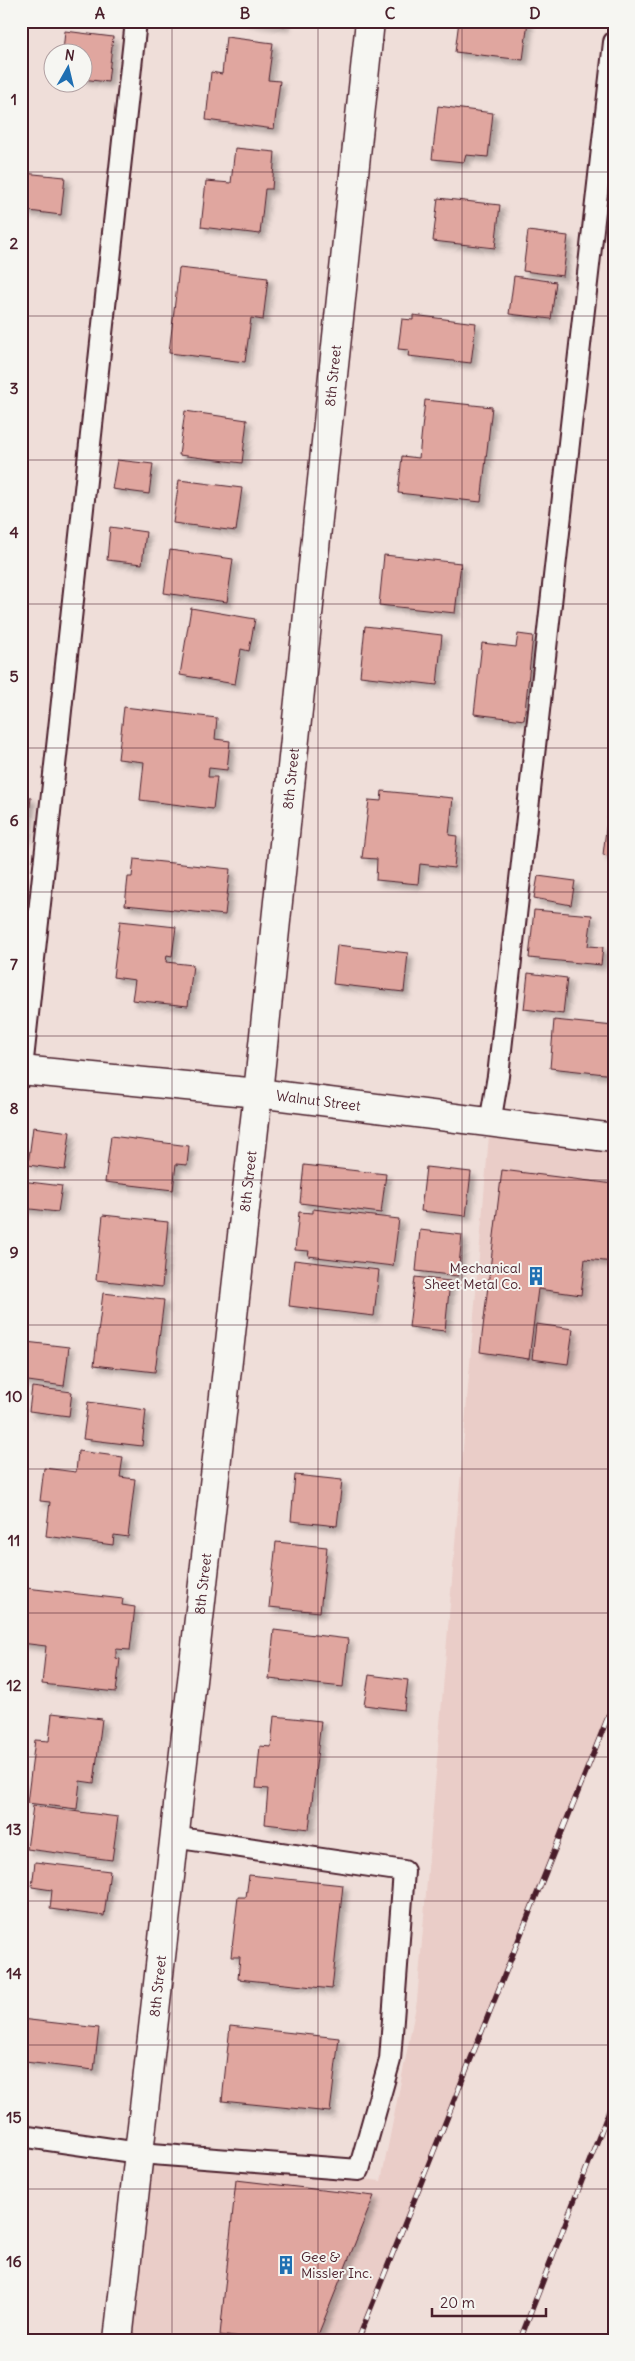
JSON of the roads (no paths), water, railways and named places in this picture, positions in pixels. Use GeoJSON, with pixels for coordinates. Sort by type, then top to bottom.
{"type":"FeatureCollection","features":[{"type":"Feature","properties":{"kind":"street","name":"8th Street"},"geometry":{"type":"LineString","coordinates":[[118,2340],[258,1093],[370,21]]}},
{"type":"Feature","properties":{"kind":"street","name":"Walnut Street"},"geometry":{"type":"LineString","coordinates":[[22,1073],[258,1093],[614,1138]]}},
{"type":"Feature","properties":{"kind":"lane"},"geometry":{"type":"LineString","coordinates":[[22,1073],[136,21]]}},
{"type":"Feature","properties":{"kind":"lane"},"geometry":{"type":"LineString","coordinates":[[490,1123],[498,1076],[614,42]]}},
{"type":"Feature","properties":{"kind":"lane"},"geometry":{"type":"LineString","coordinates":[[21,2136],[139,2153],[360,2170],[390,2060],[404,1872],[173,1837]]}},
{"type":"Feature","properties":{"kind":"railway"},"geometry":{"type":"LineString","coordinates":[[358,2340],[614,1702]]}},
{"type":"Feature","properties":{"kind":"railway"},"geometry":{"type":"LineString","coordinates":[[520,2340],[614,2098]]}},
{"type":"Feature","properties":{"kind":"place","name":"Mechanical Sheet Metal Co."},"geometry":{"type":"Point","coordinates":[536,1276]}},
{"type":"Feature","properties":{"kind":"place","name":"Gee & Missler Inc."},"geometry":{"type":"Point","coordinates":[286,2265]}}]}
